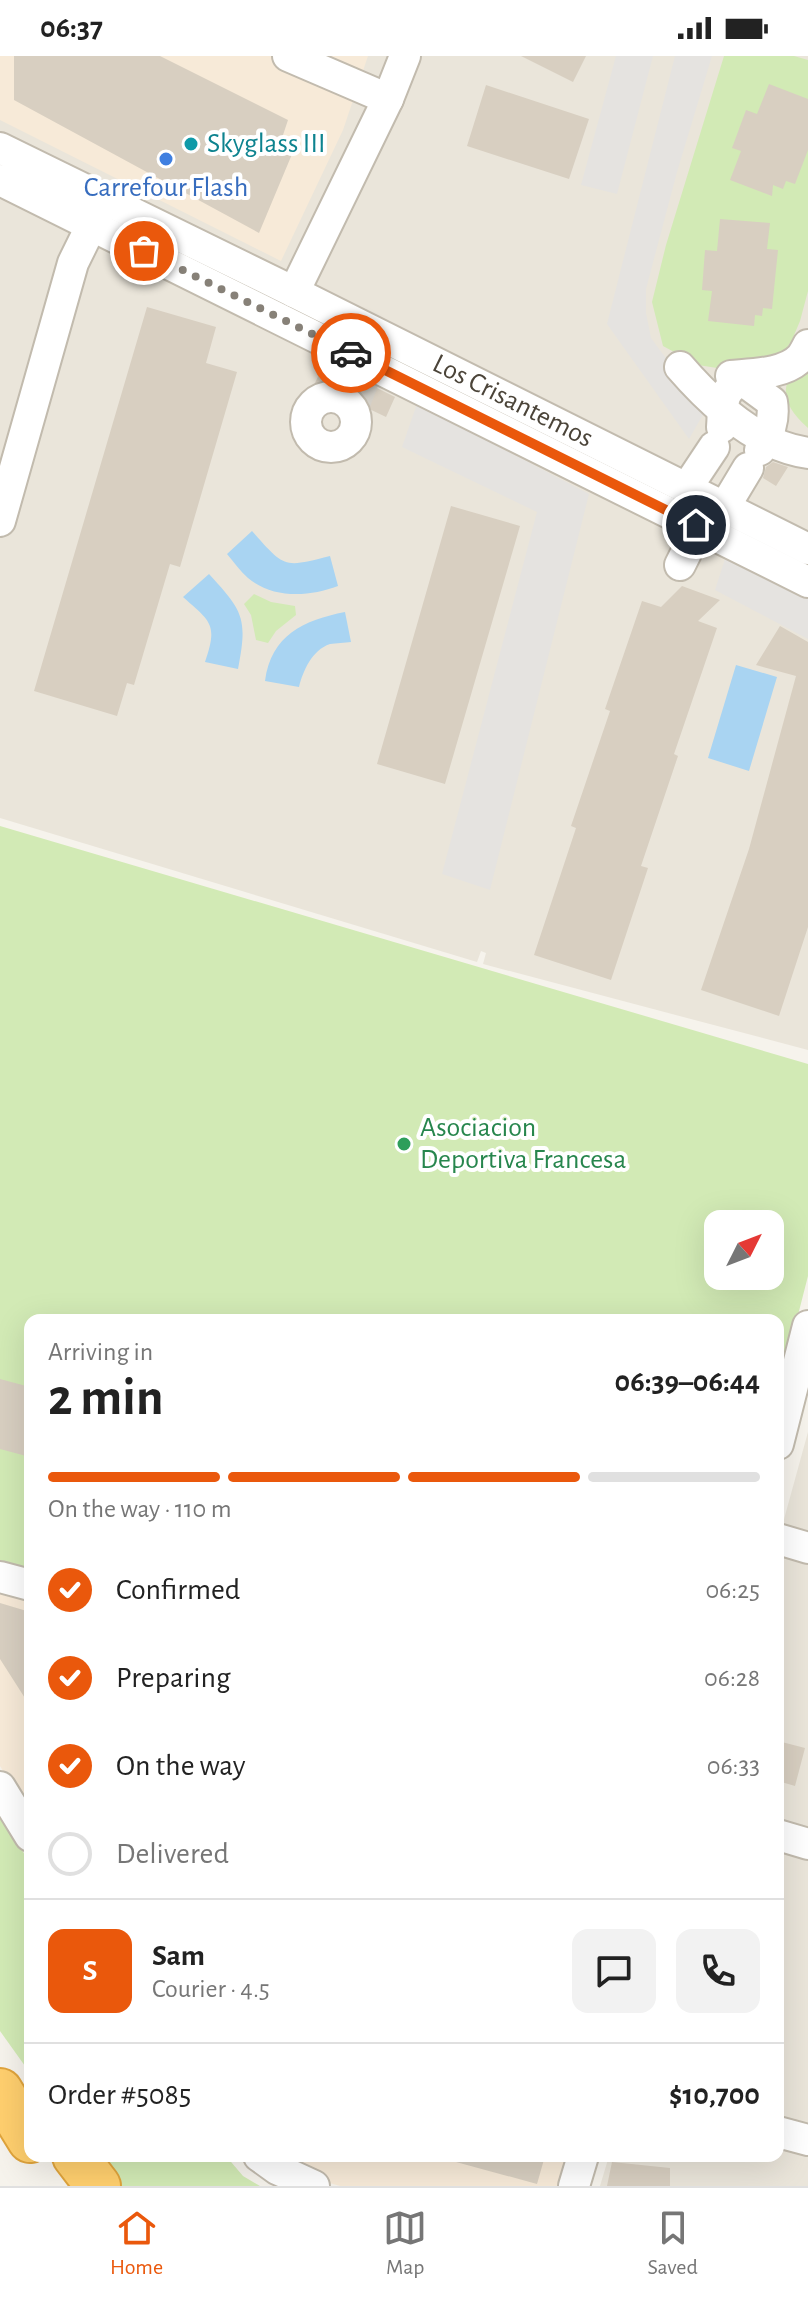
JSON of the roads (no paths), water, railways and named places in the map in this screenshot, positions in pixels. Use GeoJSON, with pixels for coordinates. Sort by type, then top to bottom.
{"type":"FeatureCollection","features":[{"type":"Feature","properties":{"kind":"highway"},"geometry":{"type":"LineString","coordinates":[[0,2061],[24,2091]]}},
{"type":"Feature","properties":{"kind":"highway"},"geometry":{"type":"LineString","coordinates":[[0,2091],[24,2130]]}},
{"type":"Feature","properties":{"kind":"highway"},"geometry":{"type":"LineString","coordinates":[[44,2162],[59,2186]]}},
{"type":"Feature","properties":{"kind":"highway"},"geometry":{"type":"LineString","coordinates":[[80,2162],[98,2186]]}},
{"type":"Feature","properties":{"kind":"street"},"geometry":{"type":"LineString","coordinates":[[288,56],[328,64],[388,99]]}},
{"type":"Feature","properties":{"kind":"street"},"geometry":{"type":"LineString","coordinates":[[294,292],[388,99],[405,56]]}},
{"type":"Feature","properties":{"kind":"street","name":"Los Crisantemos"},"geometry":{"type":"LineString","coordinates":[[0,148],[98,213],[351,370],[550,437],[696,525],[808,582]]}},
{"type":"Feature","properties":{"kind":"street","name":"Los Crisantemos"},"geometry":{"type":"LineString","coordinates":[[0,180],[98,213],[294,292],[351,370]]}},
{"type":"Feature","properties":{"kind":"street"},"geometry":{"type":"LineString","coordinates":[[0,521],[73,263],[98,213]]}},
{"type":"Feature","properties":{"kind":"street"},"geometry":{"type":"LineString","coordinates":[[808,345],[801,357],[788,366],[736,378],[680,367],[719,429],[758,452],[808,453]]}},
{"type":"Feature","properties":{"kind":"street"},"geometry":{"type":"LineString","coordinates":[[736,378],[772,402],[808,443]]}},
{"type":"Feature","properties":{"kind":"street"},"geometry":{"type":"LineString","coordinates":[[696,525],[719,429],[723,398],[736,378]]}},
{"type":"Feature","properties":{"kind":"street"},"geometry":{"type":"LineString","coordinates":[[696,525],[758,452],[774,415],[772,402]]}},
{"type":"Feature","properties":{"kind":"street","name":"Los Crisantemos"},"geometry":{"type":"LineString","coordinates":[[696,525],[808,549]]}},
{"type":"Feature","properties":{"kind":"street"},"geometry":{"type":"LineString","coordinates":[[784,1420],[808,1326]]}},
{"type":"Feature","properties":{"kind":"street"},"geometry":{"type":"LineString","coordinates":[[784,1541],[808,1548]]}},
{"type":"Feature","properties":{"kind":"street"},"geometry":{"type":"LineString","coordinates":[[0,1577],[24,1583]]}},
{"type":"Feature","properties":{"kind":"street"},"geometry":{"type":"LineString","coordinates":[[0,1787],[24,1826]]}},
{"type":"Feature","properties":{"kind":"street"},"geometry":{"type":"LineString","coordinates":[[784,1837],[808,1844]]}},
{"type":"Feature","properties":{"kind":"street"},"geometry":{"type":"LineString","coordinates":[[784,2134],[808,2140]]}},
{"type":"Feature","properties":{"kind":"street"},"geometry":{"type":"LineString","coordinates":[[267,2162],[314,2186]]}},
{"type":"Feature","properties":{"kind":"street"},"geometry":{"type":"LineString","coordinates":[[574,2186],[581,2162]]}},
{"type":"Feature","properties":{"kind":"water"},"geometry":{"type":"Polygon","coordinates":[[[252,531],[286,562],[330,556],[338,586],[292,594],[258,585],[227,554],[252,531]]]}},
{"type":"Feature","properties":{"kind":"water"},"geometry":{"type":"Polygon","coordinates":[[[209,574],[229,597],[240,616],[242,638],[238,669],[205,662],[211,639],[209,625],[183,597],[209,574]]]}},
{"type":"Feature","properties":{"kind":"water"},"geometry":{"type":"Polygon","coordinates":[[[345,612],[351,642],[330,644],[318,651],[306,668],[299,687],[265,681],[274,652],[292,632],[316,620],[345,612]]]}},
{"type":"Feature","properties":{"kind":"water"},"geometry":{"type":"Polygon","coordinates":[[[736,665],[777,677],[749,771],[708,758],[736,665]]]}},
{"type":"Feature","properties":{"kind":"tunnel"},"geometry":{"type":"LineString","coordinates":[[353,409],[365,378],[384,344]]}},
{"type":"Feature","properties":{"kind":"place","name":"Skyglass III"},"geometry":{"type":"Point","coordinates":[191,144]}},
{"type":"Feature","properties":{"kind":"place","name":"Carrefour Flash"},"geometry":{"type":"Point","coordinates":[166,159]}},
{"type":"Feature","properties":{"kind":"place","name":"Asociacion Deportiva Francesa"},"geometry":{"type":"Point","coordinates":[404,1144]}}]}
